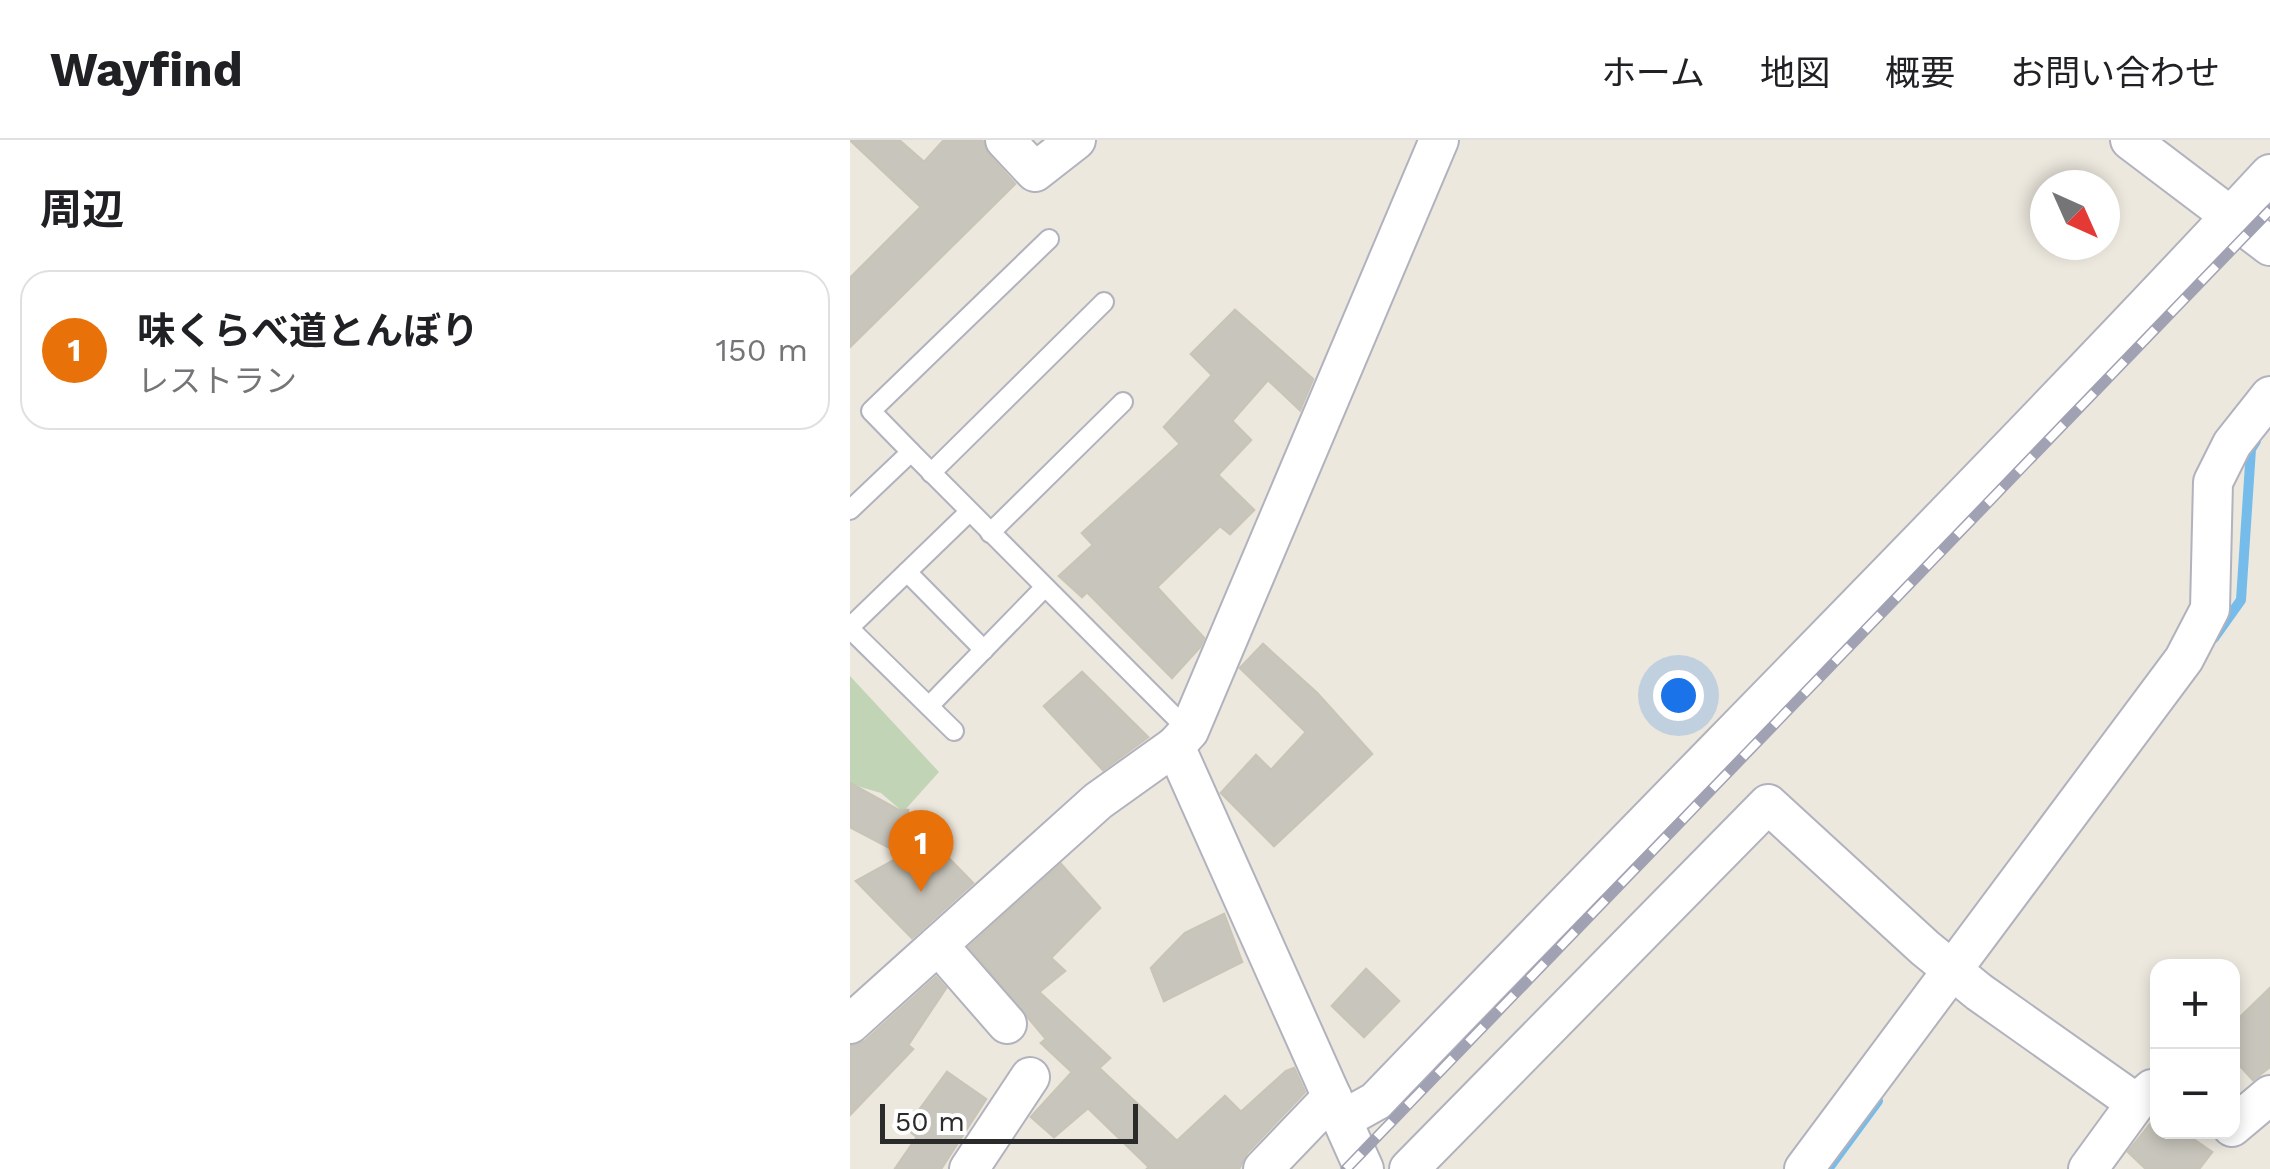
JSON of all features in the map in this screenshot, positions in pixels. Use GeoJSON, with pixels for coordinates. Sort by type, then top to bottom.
{"type":"FeatureCollection","features":[{"type":"Feature","properties":{"kind":"street"},"geometry":{"type":"LineString","coordinates":[[1005,140],[1035,172],[1076,140]]}},
{"type":"Feature","properties":{"kind":"street"},"geometry":{"type":"LineString","coordinates":[[850,1024],[1098,801],[1182,738],[1439,140]]}},
{"type":"Feature","properties":{"kind":"street"},"geometry":{"type":"LineString","coordinates":[[2130,140],[2270,246]]}},
{"type":"Feature","properties":{"kind":"street"},"geometry":{"type":"LineString","coordinates":[[1263,1169],[1337,1108],[1376,1100],[1960,500],[2270,174]]}},
{"type":"Feature","properties":{"kind":"street"},"geometry":{"type":"LineString","coordinates":[[1804,1169],[2184,659],[2210,608],[2214,482],[2232,444],[2270,396]]}},
{"type":"Feature","properties":{"kind":"street"},"geometry":{"type":"LineString","coordinates":[[1182,738],[1364,1169]]}},
{"type":"Feature","properties":{"kind":"street"},"geometry":{"type":"LineString","coordinates":[[1410,1169],[1768,804],[1952,970],[2147,1096],[2088,1169]]}},
{"type":"Feature","properties":{"kind":"street"},"geometry":{"type":"LineString","coordinates":[[938,945],[1007,1024]]}},
{"type":"Feature","properties":{"kind":"street"},"geometry":{"type":"LineString","coordinates":[[970,1169],[1030,1077]]}},
{"type":"Feature","properties":{"kind":"street"},"geometry":{"type":"LineString","coordinates":[[2240,1121],[2270,1096]]}},
{"type":"Feature","properties":{"kind":"lane"},"geometry":{"type":"LineString","coordinates":[[1049,239],[871,411],[1044,588],[1182,738]]}},
{"type":"Feature","properties":{"kind":"lane"},"geometry":{"type":"LineString","coordinates":[[931,473],[1104,302]]}},
{"type":"Feature","properties":{"kind":"lane"},"geometry":{"type":"LineString","coordinates":[[990,534],[1122,402]]}},
{"type":"Feature","properties":{"kind":"lane"},"geometry":{"type":"LineString","coordinates":[[850,510],[911,452]]}},
{"type":"Feature","properties":{"kind":"lane"},"geometry":{"type":"LineString","coordinates":[[954,731],[850,628],[969,512]]}},
{"type":"Feature","properties":{"kind":"lane"},"geometry":{"type":"LineString","coordinates":[[907,572],[984,650]]}},
{"type":"Feature","properties":{"kind":"lane"},"geometry":{"type":"LineString","coordinates":[[929,706],[1044,588]]}},
{"type":"Feature","properties":{"kind":"green space"},"geometry":{"type":"Polygon","coordinates":[[[850,676],[939,772],[903,812],[881,793],[850,784],[850,676]]]}},
{"type":"Feature","properties":{"kind":"building"},"geometry":{"type":"Polygon","coordinates":[[[850,140],[899,140],[924,162],[944,140],[982,140],[989,155],[1015,184],[850,347],[850,278],[921,207],[850,140]]]}},
{"type":"Feature","properties":{"kind":"building"},"geometry":{"type":"Polygon","coordinates":[[[1235,310],[1313,379],[1300,410],[1268,380],[1232,421],[1251,440],[1218,475],[1254,510],[1230,534],[1220,526],[1157,587],[1204,638],[1172,678],[1087,592],[1082,597],[1059,576],[1093,545],[1082,533],[1180,444],[1164,427],[1212,375],[1191,354],[1235,310]]]}},
{"type":"Feature","properties":{"kind":"building"},"geometry":{"type":"Polygon","coordinates":[[[1263,644],[1317,693],[1372,754],[1274,846],[1221,793],[1256,755],[1271,770],[1306,732],[1240,668],[1263,644]]]}},
{"type":"Feature","properties":{"kind":"building"},"geometry":{"type":"Polygon","coordinates":[[[1082,672],[1148,737],[1103,770],[1044,706],[1082,672]]]}},
{"type":"Feature","properties":{"kind":"building"},"geometry":{"type":"Polygon","coordinates":[[[850,783],[899,810],[908,810],[908,817],[973,883],[912,938],[856,881],[903,855],[850,827],[850,783]]]}},
{"type":"Feature","properties":{"kind":"building"},"geometry":{"type":"Polygon","coordinates":[[[1061,864],[1100,908],[1051,958],[1065,971],[1039,992],[1110,1058],[1099,1068],[1177,1141],[1225,1096],[1241,1112],[1294,1068],[1305,1092],[1247,1153],[1239,1169],[1147,1169],[1088,1108],[1054,1137],[1031,1117],[1072,1072],[1041,1043],[1046,1039],[969,947],[1061,864]]]}},
{"type":"Feature","properties":{"kind":"building"},"geometry":{"type":"Polygon","coordinates":[[[1224,914],[1242,962],[1164,1001],[1151,968],[1185,933],[1224,914]]]}},
{"type":"Feature","properties":{"kind":"building"},"geometry":{"type":"Polygon","coordinates":[[[1366,969],[1399,1001],[1364,1037],[1332,1006],[1366,969]]]}},
{"type":"Feature","properties":{"kind":"building"},"geometry":{"type":"Polygon","coordinates":[[[936,977],[946,988],[908,1045],[913,1049],[850,1115],[850,1046],[865,1041],[936,977]]]}},
{"type":"Feature","properties":{"kind":"building"},"geometry":{"type":"Polygon","coordinates":[[[2270,988],[2270,1067],[2253,1080],[2240,1066],[2240,1017],[2270,988]]]}},
{"type":"Feature","properties":{"kind":"building"},"geometry":{"type":"Polygon","coordinates":[[[947,1072],[986,1099],[941,1169],[895,1169],[917,1137],[906,1128],[947,1072]]]}},
{"type":"Feature","properties":{"kind":"building"},"geometry":{"type":"Polygon","coordinates":[[[2150,1124],[2150,1139],[2193,1139],[2212,1152],[2199,1169],[2146,1169],[2128,1152],[2150,1124]]]}},
{"type":"Feature","properties":{"kind":"waterway"},"geometry":{"type":"LineString","coordinates":[[2214,638],[2241,600],[2251,449],[2256,441]]}},
{"type":"Feature","properties":{"kind":"waterway"},"geometry":{"type":"LineString","coordinates":[[1828,1169],[1878,1101]]}},
{"type":"Feature","properties":{"kind":"railway"},"geometry":{"type":"LineString","coordinates":[[1346,1169],[2270,210]]}},
{"type":"Feature","properties":{"kind":"place","name":"味くらべ道とんぼり"},"geometry":{"type":"Point","coordinates":[921,892]}}]}
